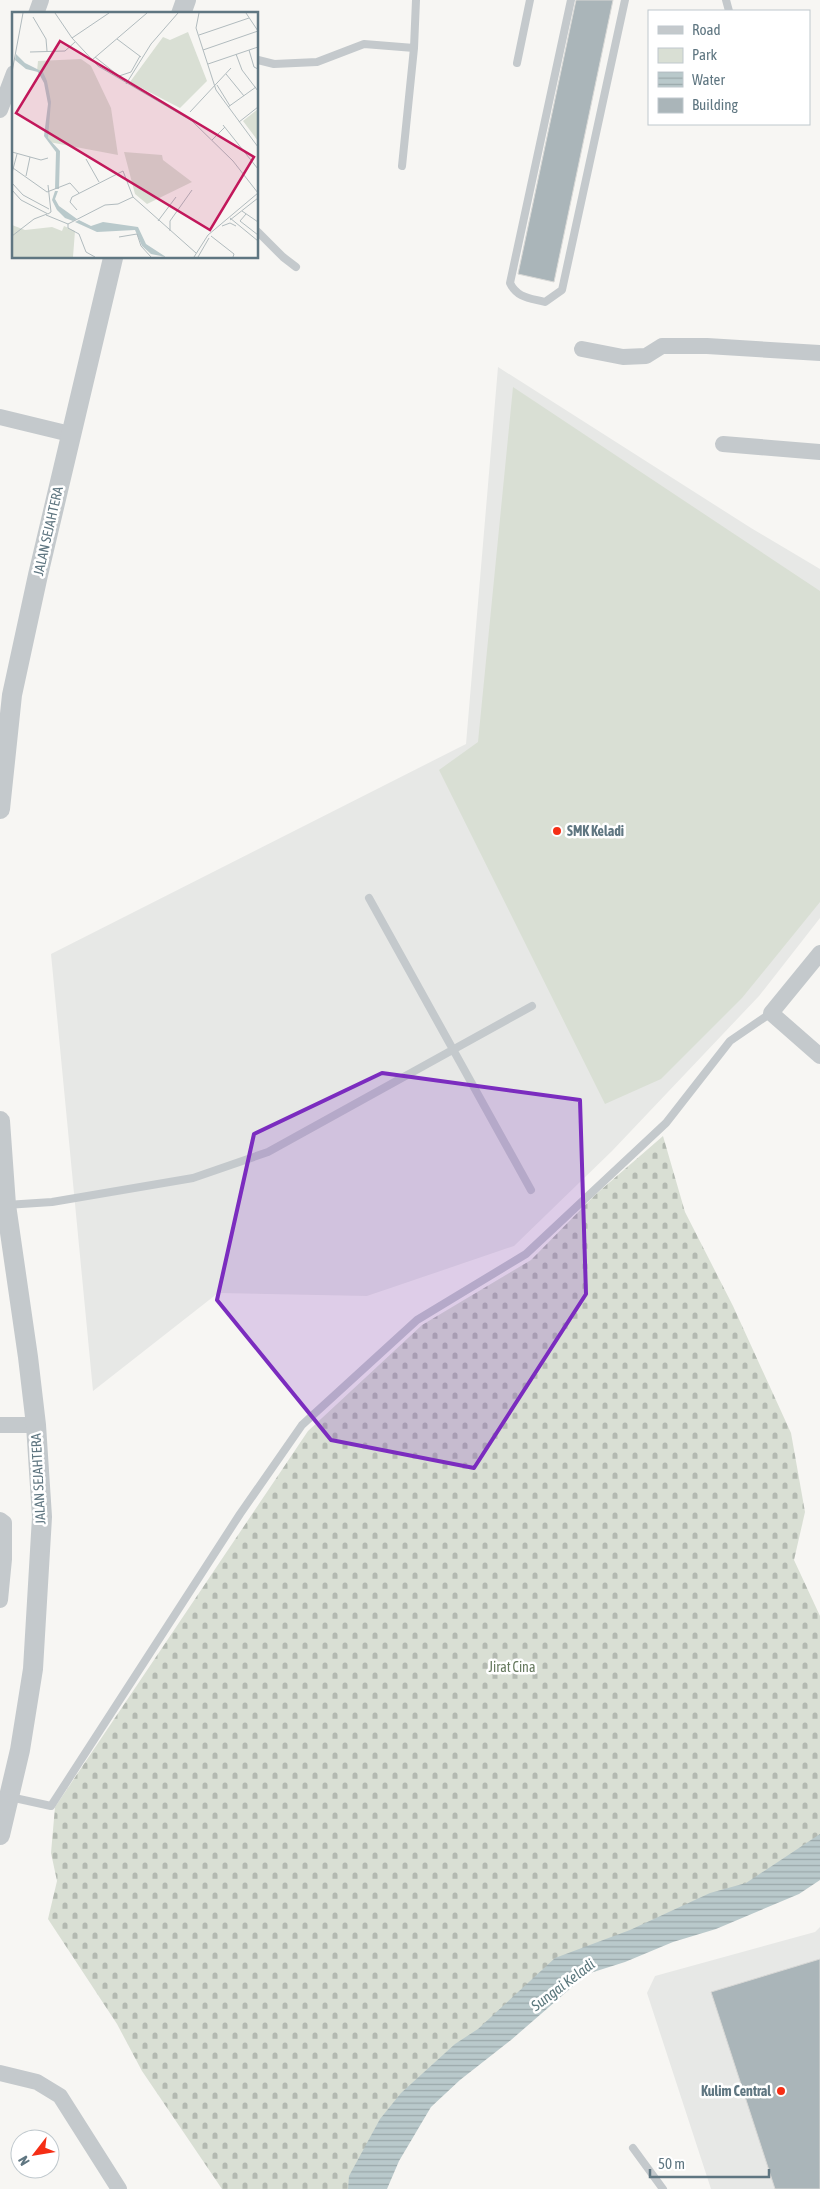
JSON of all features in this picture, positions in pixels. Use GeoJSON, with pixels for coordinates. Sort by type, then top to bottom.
{"type":"FeatureCollection","features":[{"type":"Feature","properties":{"kind":"street"},"geometry":{"type":"LineString","coordinates":[[37,12],[41,0]]}},
{"type":"Feature","properties":{"kind":"street"},"geometry":{"type":"LineString","coordinates":[[182,12],[186,0]]}},
{"type":"Feature","properties":{"kind":"street"},"geometry":{"type":"LineString","coordinates":[[5,109],[12,81]]}},
{"type":"Feature","properties":{"kind":"street","name":"JALAN SEJAHTERA"},"geometry":{"type":"LineString","coordinates":[[0,808],[12,695],[70,434],[113,259]]}},
{"type":"Feature","properties":{"kind":"street"},"geometry":{"type":"LineString","coordinates":[[582,349],[623,357],[646,356],[662,346],[707,346],[820,353]]}},
{"type":"Feature","properties":{"kind":"street"},"geometry":{"type":"LineString","coordinates":[[0,417],[70,434]]}},
{"type":"Feature","properties":{"kind":"street"},"geometry":{"type":"LineString","coordinates":[[722,444],[820,452]]}},
{"type":"Feature","properties":{"kind":"street"},"geometry":{"type":"LineString","coordinates":[[820,953],[771,1013],[820,1056]]}},
{"type":"Feature","properties":{"kind":"street","name":"JALAN SEJAHTERA"},"geometry":{"type":"LineString","coordinates":[[0,1121],[6,1205],[36,1426],[42,1517],[32,1669],[20,1750],[10,1798],[0,1831]]}},
{"type":"Feature","properties":{"kind":"street"},"geometry":{"type":"LineString","coordinates":[[0,1425],[36,1426]]}},
{"type":"Feature","properties":{"kind":"street"},"geometry":{"type":"LineString","coordinates":[[0,1520],[4,1523],[4,1559],[0,1600]]}},
{"type":"Feature","properties":{"kind":"street"},"geometry":{"type":"LineString","coordinates":[[0,2073],[37,2082],[60,2096],[119,2189]]}},
{"type":"Feature","properties":{"kind":"lane"},"geometry":{"type":"LineString","coordinates":[[402,166],[414,48],[416,0]]}},
{"type":"Feature","properties":{"kind":"lane"},"geometry":{"type":"LineString","coordinates":[[517,63],[530,0]]}},
{"type":"Feature","properties":{"kind":"lane"},"geometry":{"type":"LineString","coordinates":[[571,0],[510,283],[514,291],[520,296],[545,302],[562,290],[626,0]]}},
{"type":"Feature","properties":{"kind":"lane"},"geometry":{"type":"LineString","coordinates":[[259,60],[274,64],[317,62],[364,44],[414,48]]}},
{"type":"Feature","properties":{"kind":"lane"},"geometry":{"type":"LineString","coordinates":[[259,233],[296,268]]}},
{"type":"Feature","properties":{"kind":"lane"},"geometry":{"type":"LineString","coordinates":[[369,898],[531,1190]]}},
{"type":"Feature","properties":{"kind":"lane"},"geometry":{"type":"LineString","coordinates":[[6,1205],[52,1202],[193,1178],[268,1152],[532,1006]]}},
{"type":"Feature","properties":{"kind":"lane"},"geometry":{"type":"LineString","coordinates":[[10,1798],[51,1806],[229,1531],[302,1425],[417,1320],[526,1254],[666,1123],[730,1041],[771,1013]]}},
{"type":"Feature","properties":{"kind":"lane"},"geometry":{"type":"LineString","coordinates":[[633,2148],[663,2189]]}},
{"type":"Feature","properties":{"kind":"highlighted area"},"geometry":{"type":"Polygon","coordinates":[[[382,1073],[580,1100],[586,1294],[474,1468],[331,1440],[217,1300],[254,1134],[382,1073]]]}},
{"type":"Feature","properties":{"kind":"shaded area","name":"SMK Keladi"},"geometry":{"type":"Polygon","coordinates":[[[498,367],[751,528],[820,569],[820,918],[759,996],[612,1151],[514,1246],[367,1296],[218,1293],[93,1391],[51,954],[466,744],[498,367]]]}},
{"type":"Feature","properties":{"kind":"shaded area"},"geometry":{"type":"Polygon","coordinates":[[[820,1927],[820,2189],[711,2189],[647,1993],[655,1976],[815,1932],[820,1927]]]}},
{"type":"Feature","properties":{"kind":"green space"},"geometry":{"type":"Polygon","coordinates":[[[513,387],[820,591],[820,902],[742,998],[661,1079],[605,1104],[439,770],[478,742],[513,387]]]}},
{"type":"Feature","properties":{"kind":"green space","name":"Jirat Cina"},"geometry":{"type":"Polygon","coordinates":[[[663,1136],[685,1212],[733,1306],[791,1433],[805,1512],[794,1560],[820,1616],[820,1872],[608,1953],[434,2091],[372,2189],[222,2189],[142,2071],[117,2024],[48,1919],[57,1881],[51,1853],[55,1807],[308,1431],[422,1325],[531,1260],[595,1195],[663,1136]]]}},
{"type":"Feature","properties":{"kind":"water","name":"Sungai Keladi"},"geometry":{"type":"Polygon","coordinates":[[[820,1834],[820,1880],[799,1894],[716,1929],[673,1942],[625,1962],[587,1974],[511,2040],[460,2080],[431,2107],[399,2161],[387,2189],[348,2189],[349,2176],[380,2119],[401,2093],[455,2044],[478,2029],[555,1958],[630,1930],[710,1893],[746,1883],[820,1834]]]}},
{"type":"Feature","properties":{"kind":"building"},"geometry":{"type":"Polygon","coordinates":[[[576,0],[613,0],[554,282],[518,274],[576,0]]]}},
{"type":"Feature","properties":{"kind":"building","name":"Kulim Central"},"geometry":{"type":"Polygon","coordinates":[[[820,1959],[820,2189],[775,2189],[711,1992],[820,1959]]]}},
{"type":"Feature","properties":{"kind":"place","name":"SMK Keladi"},"geometry":{"type":"Point","coordinates":[557,831]}},
{"type":"Feature","properties":{"kind":"place","name":"Kulim Central"},"geometry":{"type":"Point","coordinates":[781,2091]}}]}
